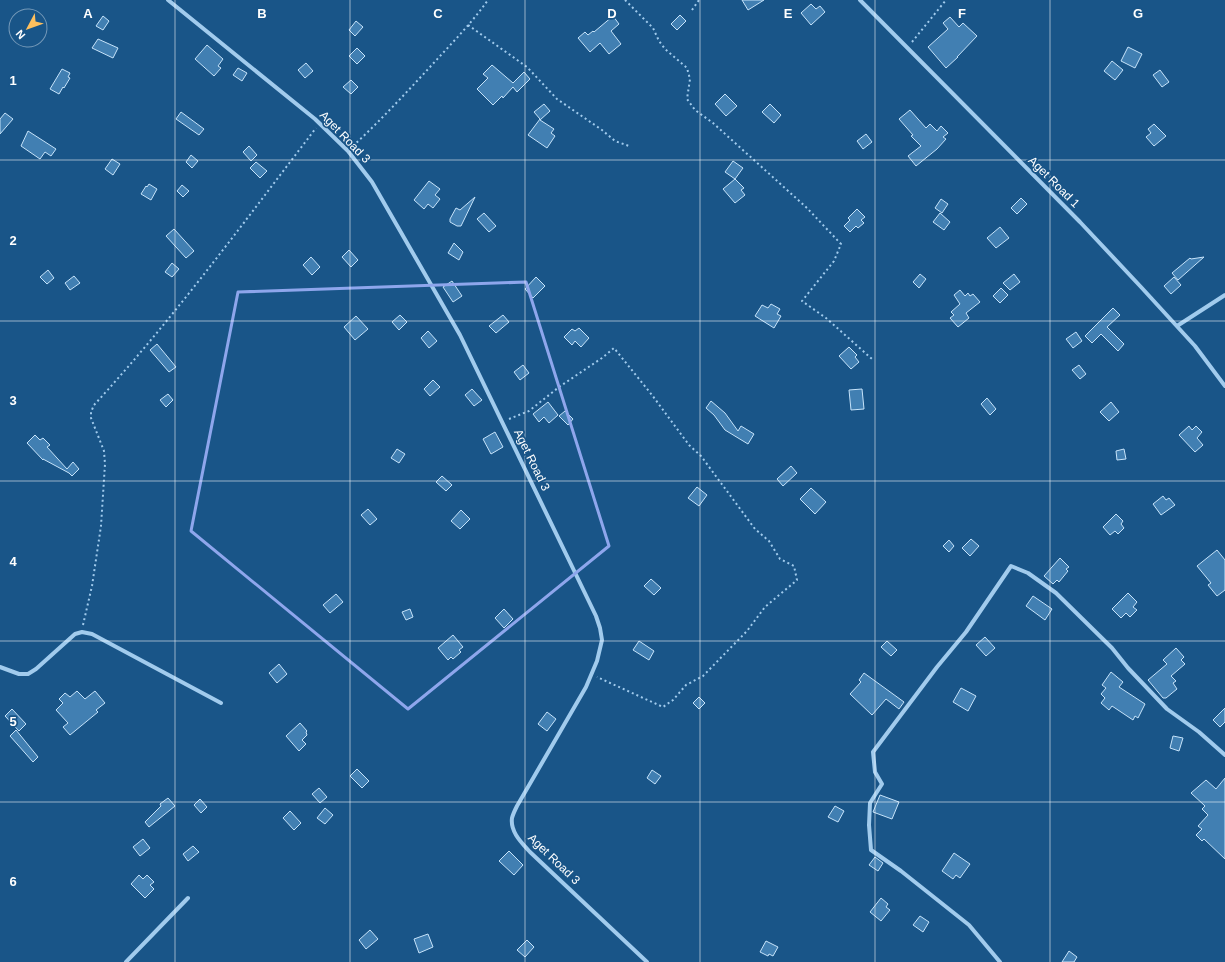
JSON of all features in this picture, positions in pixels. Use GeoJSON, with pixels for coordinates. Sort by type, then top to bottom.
{"type":"FeatureCollection","features":[{"type":"Feature","properties":{"kind":"street","name":"Aget Road 3"},"geometry":{"type":"LineString","coordinates":[[168,0],[319,124],[348,151],[372,182],[460,335],[596,616],[602,640],[600,652],[586,687],[517,806],[512,818],[512,828],[519,840],[530,852],[647,962]]}},
{"type":"Feature","properties":{"kind":"street","name":"Aget Road 1"},"geometry":{"type":"LineString","coordinates":[[860,0],[1080,222],[1177,326],[1225,386]]}},
{"type":"Feature","properties":{"kind":"street"},"geometry":{"type":"LineString","coordinates":[[1177,326],[1225,295]]}},
{"type":"Feature","properties":{"kind":"street"},"geometry":{"type":"LineString","coordinates":[[1000,962],[969,925],[901,871],[871,850],[868,825],[870,803],[882,784],[875,772],[873,752],[937,667],[966,632],[1011,566],[1028,574],[1056,593],[1112,648],[1128,668],[1167,709],[1199,732],[1225,754]]}},
{"type":"Feature","properties":{"kind":"street"},"geometry":{"type":"LineString","coordinates":[[0,667],[19,674],[28,674],[36,669],[67,640],[75,634],[82,632],[92,634],[222,703]]}},
{"type":"Feature","properties":{"kind":"street"},"geometry":{"type":"LineString","coordinates":[[126,962],[188,898]]}},
{"type":"Feature","properties":{"kind":"path"},"geometry":{"type":"LineString","coordinates":[[348,151],[378,123],[468,25],[488,0]]}},
{"type":"Feature","properties":{"kind":"path"},"geometry":{"type":"LineString","coordinates":[[625,0],[652,28],[665,49],[674,55],[687,68],[690,79],[687,99],[695,110],[713,123],[808,208],[841,244],[834,261],[802,301],[826,318],[872,359]]}},
{"type":"Feature","properties":{"kind":"path"},"geometry":{"type":"LineString","coordinates":[[692,10],[698,0]]}},
{"type":"Feature","properties":{"kind":"path"},"geometry":{"type":"LineString","coordinates":[[907,48],[946,0]]}},
{"type":"Feature","properties":{"kind":"path"},"geometry":{"type":"LineString","coordinates":[[468,25],[527,67],[557,99],[602,130],[615,141],[629,146]]}},
{"type":"Feature","properties":{"kind":"path"},"geometry":{"type":"LineString","coordinates":[[82,632],[92,586],[101,526],[105,464],[104,451],[91,418],[91,412],[94,405],[129,367],[180,304],[319,124]]}},
{"type":"Feature","properties":{"kind":"path"},"geometry":{"type":"LineString","coordinates":[[502,422],[529,411],[559,387],[602,358],[614,348],[652,394],[689,445],[701,456],[755,529],[769,541],[780,559],[794,566],[797,580],[765,607],[747,631],[706,673],[686,685],[673,700],[663,707],[600,677],[591,675]]}},
{"type":"Feature","properties":{"kind":"highlighted area"},"geometry":{"type":"Polygon","coordinates":[[[526,282],[609,546],[408,709],[191,531],[238,292],[526,282]]]}},
{"type":"Feature","properties":{"kind":"building"},"geometry":{"type":"Polygon","coordinates":[[[742,0],[764,0],[748,10],[742,0]]]}},
{"type":"Feature","properties":{"kind":"building"},"geometry":{"type":"Polygon","coordinates":[[[811,4],[816,9],[820,6],[825,12],[811,25],[801,13],[811,4]]]}},
{"type":"Feature","properties":{"kind":"building"},"geometry":{"type":"Polygon","coordinates":[[[680,15],[686,21],[677,30],[671,24],[680,15]]]}},
{"type":"Feature","properties":{"kind":"building"},"geometry":{"type":"Polygon","coordinates":[[[103,16],[109,21],[103,30],[96,26],[103,16]]]}},
{"type":"Feature","properties":{"kind":"building"},"geometry":{"type":"Polygon","coordinates":[[[613,16],[619,24],[611,31],[621,44],[609,54],[600,43],[590,52],[578,38],[585,32],[588,35],[593,31],[594,32],[613,16]]]}},
{"type":"Feature","properties":{"kind":"building"},"geometry":{"type":"Polygon","coordinates":[[[950,17],[959,27],[963,23],[977,36],[946,68],[928,47],[948,29],[943,23],[950,17]]]}},
{"type":"Feature","properties":{"kind":"building"},"geometry":{"type":"Polygon","coordinates":[[[356,21],[363,27],[355,36],[349,30],[356,21]]]}},
{"type":"Feature","properties":{"kind":"building"},"geometry":{"type":"Polygon","coordinates":[[[98,39],[118,48],[113,58],[92,48],[98,39]]]}},
{"type":"Feature","properties":{"kind":"building"},"geometry":{"type":"Polygon","coordinates":[[[207,45],[223,59],[218,66],[221,68],[214,76],[195,59],[207,45]]]}},
{"type":"Feature","properties":{"kind":"building"},"geometry":{"type":"Polygon","coordinates":[[[1128,47],[1142,54],[1135,68],[1121,61],[1128,47]]]}},
{"type":"Feature","properties":{"kind":"building"},"geometry":{"type":"Polygon","coordinates":[[[357,48],[365,56],[357,64],[349,56],[357,48]]]}},
{"type":"Feature","properties":{"kind":"building"},"geometry":{"type":"Polygon","coordinates":[[[1112,61],[1123,70],[1115,80],[1104,71],[1112,61]]]}},
{"type":"Feature","properties":{"kind":"building"},"geometry":{"type":"Polygon","coordinates":[[[306,63],[313,71],[305,78],[298,70],[306,63]]]}},
{"type":"Feature","properties":{"kind":"building"},"geometry":{"type":"Polygon","coordinates":[[[492,65],[513,83],[524,72],[530,79],[517,92],[513,87],[503,98],[502,96],[493,105],[477,89],[488,78],[483,74],[492,65]]]}},
{"type":"Feature","properties":{"kind":"building"},"geometry":{"type":"Polygon","coordinates":[[[238,68],[247,73],[242,81],[233,75],[238,68]]]}},
{"type":"Feature","properties":{"kind":"building"},"geometry":{"type":"Polygon","coordinates":[[[62,69],[70,73],[68,77],[70,78],[59,94],[50,89],[62,69]]]}},
{"type":"Feature","properties":{"kind":"building"},"geometry":{"type":"Polygon","coordinates":[[[1160,70],[1169,82],[1162,87],[1153,75],[1160,70]]]}},
{"type":"Feature","properties":{"kind":"building"},"geometry":{"type":"Polygon","coordinates":[[[351,80],[358,87],[351,94],[343,87],[351,80]]]}},
{"type":"Feature","properties":{"kind":"building"},"geometry":{"type":"Polygon","coordinates":[[[725,94],[737,106],[726,116],[715,104],[725,94]]]}},
{"type":"Feature","properties":{"kind":"building"},"geometry":{"type":"Polygon","coordinates":[[[544,104],[550,111],[540,120],[554,129],[551,133],[555,136],[547,148],[528,135],[540,119],[534,112],[544,104]]]}},
{"type":"Feature","properties":{"kind":"building"},"geometry":{"type":"Polygon","coordinates":[[[770,104],[781,115],[774,123],[762,112],[770,104]]]}},
{"type":"Feature","properties":{"kind":"building"},"geometry":{"type":"Polygon","coordinates":[[[910,110],[926,128],[930,124],[937,131],[941,126],[948,133],[943,137],[946,139],[937,149],[916,166],[908,156],[921,146],[911,136],[913,135],[899,119],[910,110]]]}},
{"type":"Feature","properties":{"kind":"building"},"geometry":{"type":"Polygon","coordinates":[[[181,112],[204,129],[199,135],[176,119],[181,112]]]}},
{"type":"Feature","properties":{"kind":"building"},"geometry":{"type":"Polygon","coordinates":[[[5,113],[13,119],[0,134],[0,119],[5,113]]]}},
{"type":"Feature","properties":{"kind":"building"},"geometry":{"type":"Polygon","coordinates":[[[1154,124],[1166,136],[1154,146],[1146,137],[1151,133],[1148,129],[1154,124]]]}},
{"type":"Feature","properties":{"kind":"building"},"geometry":{"type":"Polygon","coordinates":[[[28,131],[56,149],[51,156],[45,152],[40,159],[21,146],[28,131]]]}},
{"type":"Feature","properties":{"kind":"building"},"geometry":{"type":"Polygon","coordinates":[[[866,134],[872,142],[863,149],[857,141],[866,134]]]}},
{"type":"Feature","properties":{"kind":"building"},"geometry":{"type":"Polygon","coordinates":[[[249,146],[257,155],[251,161],[243,152],[249,146]]]}},
{"type":"Feature","properties":{"kind":"building"},"geometry":{"type":"Polygon","coordinates":[[[191,155],[198,161],[192,168],[186,162],[191,155]]]}},
{"type":"Feature","properties":{"kind":"building"},"geometry":{"type":"Polygon","coordinates":[[[112,159],[120,164],[113,175],[105,169],[112,159]]]}},
{"type":"Feature","properties":{"kind":"building"},"geometry":{"type":"Polygon","coordinates":[[[733,161],[743,168],[735,179],[725,172],[733,161]]]}},
{"type":"Feature","properties":{"kind":"building"},"geometry":{"type":"Polygon","coordinates":[[[256,162],[267,171],[260,178],[250,168],[256,162]]]}},
{"type":"Feature","properties":{"kind":"building"},"geometry":{"type":"Polygon","coordinates":[[[735,179],[744,188],[741,190],[745,195],[735,203],[723,189],[735,179]]]}},
{"type":"Feature","properties":{"kind":"building"},"geometry":{"type":"Polygon","coordinates":[[[429,181],[440,189],[435,195],[440,199],[433,208],[428,204],[424,209],[414,200],[429,181]]]}},
{"type":"Feature","properties":{"kind":"building"},"geometry":{"type":"Polygon","coordinates":[[[149,184],[157,189],[151,200],[141,194],[149,184]]]}},
{"type":"Feature","properties":{"kind":"building"},"geometry":{"type":"Polygon","coordinates":[[[182,185],[189,191],[183,197],[177,191],[182,185]]]}},
{"type":"Feature","properties":{"kind":"building"},"geometry":{"type":"Polygon","coordinates":[[[475,197],[461,226],[457,226],[450,222],[456,208],[460,210],[475,197]]]}},
{"type":"Feature","properties":{"kind":"building"},"geometry":{"type":"Polygon","coordinates":[[[1021,198],[1027,204],[1017,214],[1011,208],[1021,198]]]}},
{"type":"Feature","properties":{"kind":"building"},"geometry":{"type":"Polygon","coordinates":[[[941,199],[948,204],[942,213],[935,208],[941,199]]]}},
{"type":"Feature","properties":{"kind":"building"},"geometry":{"type":"Polygon","coordinates":[[[857,209],[865,217],[861,220],[864,223],[858,228],[856,226],[850,232],[844,226],[850,220],[848,218],[857,209]]]}},
{"type":"Feature","properties":{"kind":"building"},"geometry":{"type":"Polygon","coordinates":[[[484,213],[496,226],[489,232],[477,219],[484,213]]]}},
{"type":"Feature","properties":{"kind":"building"},"geometry":{"type":"Polygon","coordinates":[[[940,213],[950,222],[944,230],[933,222],[940,213]]]}},
{"type":"Feature","properties":{"kind":"building"},"geometry":{"type":"Polygon","coordinates":[[[1000,227],[1009,238],[996,248],[987,238],[1000,227]]]}},
{"type":"Feature","properties":{"kind":"building"},"geometry":{"type":"Polygon","coordinates":[[[174,229],[194,251],[186,258],[166,236],[174,229]]]}},
{"type":"Feature","properties":{"kind":"building"},"geometry":{"type":"Polygon","coordinates":[[[454,243],[463,252],[459,260],[448,253],[454,243]]]}},
{"type":"Feature","properties":{"kind":"building"},"geometry":{"type":"Polygon","coordinates":[[[349,250],[358,260],[351,267],[342,257],[349,250]]]}},
{"type":"Feature","properties":{"kind":"building"},"geometry":{"type":"Polygon","coordinates":[[[311,257],[320,267],[312,275],[303,265],[311,257]]]}},
{"type":"Feature","properties":{"kind":"building"},"geometry":{"type":"Polygon","coordinates":[[[1204,257],[1178,280],[1172,273],[1190,258],[1204,257]]]}},
{"type":"Feature","properties":{"kind":"building"},"geometry":{"type":"Polygon","coordinates":[[[172,263],[179,269],[172,277],[165,272],[172,263]]]}},
{"type":"Feature","properties":{"kind":"building"},"geometry":{"type":"Polygon","coordinates":[[[48,270],[54,278],[47,284],[40,277],[48,270]]]}},
{"type":"Feature","properties":{"kind":"building"},"geometry":{"type":"Polygon","coordinates":[[[920,274],[926,279],[919,288],[913,282],[920,274]]]}},
{"type":"Feature","properties":{"kind":"building"},"geometry":{"type":"Polygon","coordinates":[[[1014,274],[1020,282],[1010,290],[1003,283],[1014,274]]]}},
{"type":"Feature","properties":{"kind":"building"},"geometry":{"type":"Polygon","coordinates":[[[74,276],[80,283],[70,290],[65,283],[74,276]]]}},
{"type":"Feature","properties":{"kind":"building"},"geometry":{"type":"Polygon","coordinates":[[[536,277],[545,286],[533,298],[525,289],[536,277]]]}},
{"type":"Feature","properties":{"kind":"building"},"geometry":{"type":"Polygon","coordinates":[[[1174,277],[1181,285],[1171,294],[1164,286],[1174,277]]]}},
{"type":"Feature","properties":{"kind":"building"},"geometry":{"type":"Polygon","coordinates":[[[452,281],[462,296],[453,302],[443,287],[452,281]]]}},
{"type":"Feature","properties":{"kind":"building"},"geometry":{"type":"Polygon","coordinates":[[[1001,288],[1008,295],[1000,303],[993,296],[1001,288]]]}},
{"type":"Feature","properties":{"kind":"building"},"geometry":{"type":"Polygon","coordinates":[[[960,290],[965,296],[968,293],[970,296],[973,294],[980,302],[966,313],[969,318],[958,327],[950,318],[954,315],[951,312],[960,304],[954,295],[960,290]]]}},
{"type":"Feature","properties":{"kind":"building"},"geometry":{"type":"Polygon","coordinates":[[[771,304],[780,309],[777,314],[781,316],[774,328],[755,316],[762,305],[768,308],[771,304]]]}},
{"type":"Feature","properties":{"kind":"building"},"geometry":{"type":"Polygon","coordinates":[[[1113,308],[1120,315],[1107,327],[1124,344],[1118,351],[1101,334],[1092,343],[1085,336],[1113,308]]]}},
{"type":"Feature","properties":{"kind":"building"},"geometry":{"type":"Polygon","coordinates":[[[400,315],[407,322],[399,330],[392,322],[400,315]]]}},
{"type":"Feature","properties":{"kind":"building"},"geometry":{"type":"Polygon","coordinates":[[[503,315],[509,322],[496,333],[489,326],[503,315]]]}},
{"type":"Feature","properties":{"kind":"building"},"geometry":{"type":"Polygon","coordinates":[[[356,316],[368,329],[355,340],[344,327],[356,316]]]}},
{"type":"Feature","properties":{"kind":"building"},"geometry":{"type":"Polygon","coordinates":[[[579,328],[589,338],[581,347],[575,341],[572,345],[564,337],[572,329],[575,331],[579,328]]]}},
{"type":"Feature","properties":{"kind":"building"},"geometry":{"type":"Polygon","coordinates":[[[428,331],[437,341],[429,348],[421,338],[428,331]]]}},
{"type":"Feature","properties":{"kind":"building"},"geometry":{"type":"Polygon","coordinates":[[[1076,332],[1082,341],[1073,348],[1066,339],[1076,332]]]}},
{"type":"Feature","properties":{"kind":"building"},"geometry":{"type":"Polygon","coordinates":[[[157,344],[176,367],[169,372],[150,350],[157,344]]]}},
{"type":"Feature","properties":{"kind":"building"},"geometry":{"type":"Polygon","coordinates":[[[849,347],[857,355],[855,357],[859,362],[851,369],[839,356],[849,347]]]}},
{"type":"Feature","properties":{"kind":"building"},"geometry":{"type":"Polygon","coordinates":[[[523,365],[529,373],[520,380],[514,372],[523,365]]]}},
{"type":"Feature","properties":{"kind":"building"},"geometry":{"type":"Polygon","coordinates":[[[1079,365],[1086,374],[1080,379],[1072,370],[1079,365]]]}},
{"type":"Feature","properties":{"kind":"building"},"geometry":{"type":"Polygon","coordinates":[[[433,380],[440,387],[430,396],[424,389],[433,380]]]}},
{"type":"Feature","properties":{"kind":"building"},"geometry":{"type":"Polygon","coordinates":[[[472,389],[482,400],[474,406],[465,395],[472,389]]]}},
{"type":"Feature","properties":{"kind":"building"},"geometry":{"type":"Polygon","coordinates":[[[862,389],[864,409],[851,410],[849,390],[862,389]]]}},
{"type":"Feature","properties":{"kind":"building"},"geometry":{"type":"Polygon","coordinates":[[[168,394],[173,400],[166,407],[160,400],[168,394]]]}},
{"type":"Feature","properties":{"kind":"building"},"geometry":{"type":"Polygon","coordinates":[[[987,398],[996,409],[990,415],[981,404],[987,398]]]}},
{"type":"Feature","properties":{"kind":"building"},"geometry":{"type":"Polygon","coordinates":[[[711,401],[725,413],[738,431],[741,426],[754,434],[748,444],[725,430],[714,415],[706,408],[711,401]]]}},
{"type":"Feature","properties":{"kind":"building"},"geometry":{"type":"Polygon","coordinates":[[[548,402],[558,415],[549,423],[544,417],[539,422],[533,414],[548,402]]]}},
{"type":"Feature","properties":{"kind":"building"},"geometry":{"type":"Polygon","coordinates":[[[1111,402],[1119,412],[1109,421],[1100,412],[1111,402]]]}},
{"type":"Feature","properties":{"kind":"building"},"geometry":{"type":"Polygon","coordinates":[[[565,411],[573,419],[568,425],[559,416],[565,411]]]}},
{"type":"Feature","properties":{"kind":"building"},"geometry":{"type":"Polygon","coordinates":[[[1189,426],[1192,430],[1196,426],[1202,432],[1197,438],[1203,445],[1195,452],[1179,435],[1189,426]]]}},
{"type":"Feature","properties":{"kind":"building"},"geometry":{"type":"Polygon","coordinates":[[[495,432],[503,447],[491,454],[483,439],[495,432]]]}},
{"type":"Feature","properties":{"kind":"building"},"geometry":{"type":"Polygon","coordinates":[[[35,435],[40,440],[43,438],[50,445],[47,447],[67,469],[73,462],[79,469],[72,476],[43,460],[27,443],[35,435]]]}},
{"type":"Feature","properties":{"kind":"building"},"geometry":{"type":"Polygon","coordinates":[[[397,449],[405,454],[399,463],[391,458],[397,449]]]}},
{"type":"Feature","properties":{"kind":"building"},"geometry":{"type":"Polygon","coordinates":[[[1124,449],[1126,459],[1117,460],[1116,451],[1124,449]]]}},
{"type":"Feature","properties":{"kind":"building"},"geometry":{"type":"Polygon","coordinates":[[[791,466],[797,473],[783,486],[777,479],[791,466]]]}},
{"type":"Feature","properties":{"kind":"building"},"geometry":{"type":"Polygon","coordinates":[[[442,476],[452,485],[446,491],[436,482],[442,476]]]}},
{"type":"Feature","properties":{"kind":"building"},"geometry":{"type":"Polygon","coordinates":[[[697,487],[707,495],[699,506],[688,498],[697,487]]]}},
{"type":"Feature","properties":{"kind":"building"},"geometry":{"type":"Polygon","coordinates":[[[811,488],[826,502],[815,514],[800,499],[811,488]]]}},
{"type":"Feature","properties":{"kind":"building"},"geometry":{"type":"Polygon","coordinates":[[[1163,496],[1166,500],[1169,498],[1175,505],[1161,515],[1153,504],[1163,496]]]}},
{"type":"Feature","properties":{"kind":"building"},"geometry":{"type":"Polygon","coordinates":[[[368,509],[377,519],[370,525],[361,515],[368,509]]]}},
{"type":"Feature","properties":{"kind":"building"},"geometry":{"type":"Polygon","coordinates":[[[461,510],[470,519],[460,529],[451,521],[461,510]]]}},
{"type":"Feature","properties":{"kind":"building"},"geometry":{"type":"Polygon","coordinates":[[[1116,514],[1123,521],[1121,524],[1124,528],[1118,534],[1115,531],[1110,535],[1103,527],[1116,514]]]}},
{"type":"Feature","properties":{"kind":"building"},"geometry":{"type":"Polygon","coordinates":[[[971,539],[979,546],[970,556],[962,548],[971,539]]]}},
{"type":"Feature","properties":{"kind":"building"},"geometry":{"type":"Polygon","coordinates":[[[949,540],[954,546],[949,552],[943,546],[949,540]]]}},
{"type":"Feature","properties":{"kind":"building"},"geometry":{"type":"Polygon","coordinates":[[[1217,550],[1225,560],[1225,590],[1217,596],[1208,585],[1211,583],[1197,566],[1217,550]]]}},
{"type":"Feature","properties":{"kind":"building"},"geometry":{"type":"Polygon","coordinates":[[[1060,558],[1069,567],[1066,569],[1068,571],[1059,582],[1057,580],[1053,584],[1044,576],[1060,558]]]}},
{"type":"Feature","properties":{"kind":"building"},"geometry":{"type":"Polygon","coordinates":[[[651,579],[661,588],[654,595],[644,586],[651,579]]]}},
{"type":"Feature","properties":{"kind":"building"},"geometry":{"type":"Polygon","coordinates":[[[1128,593],[1137,602],[1133,607],[1137,610],[1130,617],[1126,613],[1121,618],[1112,609],[1128,593]]]}},
{"type":"Feature","properties":{"kind":"building"},"geometry":{"type":"Polygon","coordinates":[[[336,594],[343,602],[330,613],[323,605],[336,594]]]}},
{"type":"Feature","properties":{"kind":"building"},"geometry":{"type":"Polygon","coordinates":[[[1033,596],[1052,609],[1045,620],[1026,606],[1033,596]]]}},
{"type":"Feature","properties":{"kind":"building"},"geometry":{"type":"Polygon","coordinates":[[[410,609],[413,617],[406,620],[402,612],[410,609]]]}},
{"type":"Feature","properties":{"kind":"building"},"geometry":{"type":"Polygon","coordinates":[[[504,609],[513,619],[504,628],[495,618],[504,609]]]}},
{"type":"Feature","properties":{"kind":"building"},"geometry":{"type":"Polygon","coordinates":[[[453,635],[463,647],[459,650],[461,652],[453,659],[451,657],[448,660],[438,648],[453,635]]]}},
{"type":"Feature","properties":{"kind":"building"},"geometry":{"type":"Polygon","coordinates":[[[985,637],[995,648],[986,656],[976,645],[985,637]]]}},
{"type":"Feature","properties":{"kind":"building"},"geometry":{"type":"Polygon","coordinates":[[[639,641],[654,651],[649,660],[633,650],[639,641]]]}},
{"type":"Feature","properties":{"kind":"building"},"geometry":{"type":"Polygon","coordinates":[[[887,641],[897,650],[891,656],[881,647],[887,641]]]}},
{"type":"Feature","properties":{"kind":"building"},"geometry":{"type":"Polygon","coordinates":[[[1176,648],[1184,657],[1181,660],[1185,664],[1171,676],[1176,681],[1173,683],[1177,689],[1166,698],[1163,698],[1148,680],[1167,664],[1163,660],[1176,648]]]}},
{"type":"Feature","properties":{"kind":"building"},"geometry":{"type":"Polygon","coordinates":[[[279,664],[287,674],[277,683],[269,673],[279,664]]]}},
{"type":"Feature","properties":{"kind":"building"},"geometry":{"type":"Polygon","coordinates":[[[1111,672],[1123,682],[1119,687],[1145,704],[1138,718],[1135,716],[1133,720],[1112,706],[1109,710],[1101,703],[1105,698],[1101,694],[1106,688],[1102,685],[1111,672]]]}},
{"type":"Feature","properties":{"kind":"building"},"geometry":{"type":"Polygon","coordinates":[[[864,673],[904,702],[899,709],[886,699],[872,715],[850,694],[861,682],[859,680],[864,673]]]}},
{"type":"Feature","properties":{"kind":"building"},"geometry":{"type":"Polygon","coordinates":[[[961,688],[976,696],[968,711],[953,702],[961,688]]]}},
{"type":"Feature","properties":{"kind":"building"},"geometry":{"type":"Polygon","coordinates":[[[77,691],[85,699],[95,691],[105,703],[96,710],[98,712],[70,735],[63,727],[68,723],[56,710],[63,703],[59,699],[65,693],[70,697],[77,691]]]}},
{"type":"Feature","properties":{"kind":"building"},"geometry":{"type":"Polygon","coordinates":[[[699,697],[705,703],[699,709],[693,703],[699,697]]]}},
{"type":"Feature","properties":{"kind":"building"},"geometry":{"type":"Polygon","coordinates":[[[1225,708],[1225,722],[1220,727],[1213,720],[1225,708]]]}},
{"type":"Feature","properties":{"kind":"building"},"geometry":{"type":"Polygon","coordinates":[[[12,709],[26,724],[19,731],[5,716],[12,709]]]}},
{"type":"Feature","properties":{"kind":"building"},"geometry":{"type":"Polygon","coordinates":[[[547,712],[556,719],[547,731],[538,724],[547,712]]]}},
{"type":"Feature","properties":{"kind":"building"},"geometry":{"type":"Polygon","coordinates":[[[300,723],[307,731],[307,735],[302,740],[306,744],[299,751],[286,736],[300,723]]]}},
{"type":"Feature","properties":{"kind":"building"},"geometry":{"type":"Polygon","coordinates":[[[16,730],[38,757],[33,762],[10,736],[16,730]]]}},
{"type":"Feature","properties":{"kind":"building"},"geometry":{"type":"Polygon","coordinates":[[[1173,736],[1183,738],[1179,751],[1170,748],[1173,736]]]}},
{"type":"Feature","properties":{"kind":"building"},"geometry":{"type":"Polygon","coordinates":[[[357,769],[369,781],[362,788],[350,776],[357,769]]]}},
{"type":"Feature","properties":{"kind":"building"},"geometry":{"type":"Polygon","coordinates":[[[652,770],[661,776],[655,784],[647,778],[652,770]]]}},
{"type":"Feature","properties":{"kind":"building"},"geometry":{"type":"Polygon","coordinates":[[[1225,778],[1225,859],[1204,839],[1202,841],[1196,835],[1202,829],[1198,826],[1208,815],[1202,809],[1205,806],[1191,793],[1206,780],[1216,789],[1225,778]]]}},
{"type":"Feature","properties":{"kind":"building"},"geometry":{"type":"Polygon","coordinates":[[[319,788],[327,797],[320,803],[312,794],[319,788]]]}},
{"type":"Feature","properties":{"kind":"building"},"geometry":{"type":"Polygon","coordinates":[[[880,795],[899,802],[892,819],[873,812],[880,795]]]}},
{"type":"Feature","properties":{"kind":"building"},"geometry":{"type":"Polygon","coordinates":[[[168,798],[175,806],[149,827],[145,822],[161,806],[160,804],[168,798]]]}},
{"type":"Feature","properties":{"kind":"building"},"geometry":{"type":"Polygon","coordinates":[[[200,799],[207,807],[201,813],[194,805],[200,799]]]}},
{"type":"Feature","properties":{"kind":"building"},"geometry":{"type":"Polygon","coordinates":[[[835,806],[844,811],[838,822],[828,817],[835,806]]]}},
{"type":"Feature","properties":{"kind":"building"},"geometry":{"type":"Polygon","coordinates":[[[325,808],[333,815],[325,824],[317,818],[325,808]]]}},
{"type":"Feature","properties":{"kind":"building"},"geometry":{"type":"Polygon","coordinates":[[[290,811],[301,823],[294,830],[283,818],[290,811]]]}},
{"type":"Feature","properties":{"kind":"building"},"geometry":{"type":"Polygon","coordinates":[[[143,839],[150,848],[140,856],[133,847],[143,839]]]}},
{"type":"Feature","properties":{"kind":"building"},"geometry":{"type":"Polygon","coordinates":[[[193,846],[199,852],[188,861],[183,854],[193,846]]]}},
{"type":"Feature","properties":{"kind":"building"},"geometry":{"type":"Polygon","coordinates":[[[509,851],[523,865],[514,875],[499,861],[509,851]]]}},
{"type":"Feature","properties":{"kind":"building"},"geometry":{"type":"Polygon","coordinates":[[[954,853],[970,864],[960,878],[956,875],[953,879],[942,871],[954,853]]]}},
{"type":"Feature","properties":{"kind":"building"},"geometry":{"type":"Polygon","coordinates":[[[875,857],[883,863],[878,871],[869,865],[875,857]]]}},
{"type":"Feature","properties":{"kind":"building"},"geometry":{"type":"Polygon","coordinates":[[[139,875],[143,879],[147,875],[154,882],[150,885],[154,889],[145,898],[131,884],[139,875]]]}},
{"type":"Feature","properties":{"kind":"building"},"geometry":{"type":"Polygon","coordinates":[[[881,898],[888,904],[886,907],[890,910],[881,921],[870,912],[881,898]]]}},
{"type":"Feature","properties":{"kind":"building"},"geometry":{"type":"Polygon","coordinates":[[[920,916],[929,922],[923,932],[913,925],[920,916]]]}},
{"type":"Feature","properties":{"kind":"building"},"geometry":{"type":"Polygon","coordinates":[[[370,930],[378,939],[366,949],[359,940],[370,930]]]}},
{"type":"Feature","properties":{"kind":"building"},"geometry":{"type":"Polygon","coordinates":[[[428,934],[433,947],[419,953],[414,939],[428,934]]]}},
{"type":"Feature","properties":{"kind":"building"},"geometry":{"type":"Polygon","coordinates":[[[527,940],[534,947],[525,957],[517,950],[527,940]]]}},
{"type":"Feature","properties":{"kind":"building"},"geometry":{"type":"Polygon","coordinates":[[[766,941],[778,947],[773,956],[769,954],[768,956],[760,952],[766,941]]]}},
{"type":"Feature","properties":{"kind":"building"},"geometry":{"type":"Polygon","coordinates":[[[1069,951],[1077,957],[1074,962],[1062,962],[1069,951]]]}}]}
